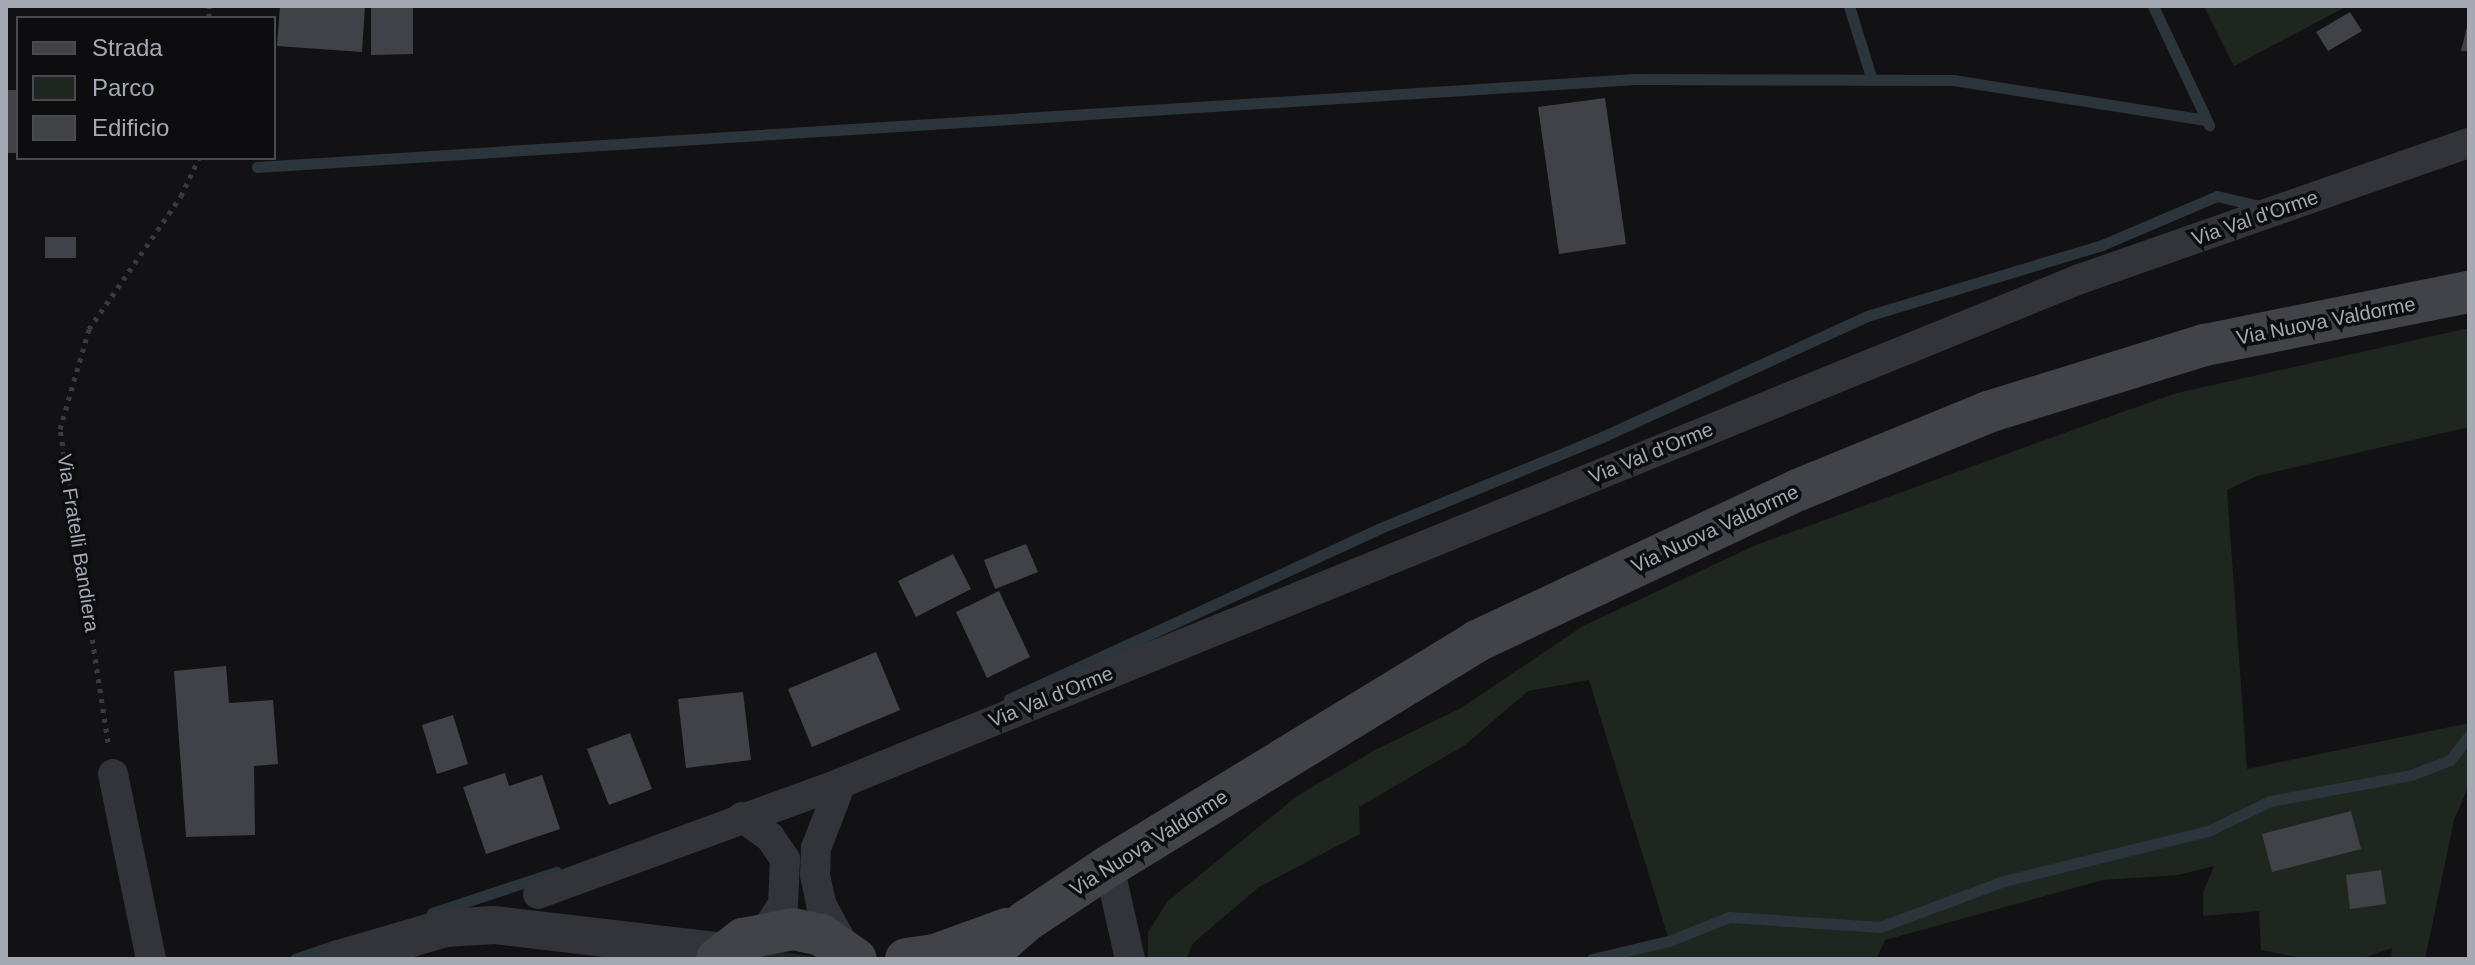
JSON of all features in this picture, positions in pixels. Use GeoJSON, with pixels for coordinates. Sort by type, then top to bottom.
{"type":"FeatureCollection","features":[{"type":"Feature","properties":{"kind":"main road","name":"Via Nuova Valdorme"},"geometry":{"type":"LineString","coordinates":[[983,959],[1026,921],[1109,866],[1477,641],[1798,490],[1988,412],[2205,345],[2469,292]]}},
{"type":"Feature","properties":{"kind":"main road","name":"Via Nuova Valdorme"},"geometry":{"type":"LineString","coordinates":[[906,959],[980,941],[1026,921]]}},
{"type":"Feature","properties":{"kind":"main road"},"geometry":{"type":"LineString","coordinates":[[720,956],[765,932],[793,929],[821,935],[851,954]]}},
{"type":"Feature","properties":{"kind":"street","name":"Via Val d'Orme"},"geometry":{"type":"LineString","coordinates":[[339,959],[446,928],[538,911],[742,817],[841,783],[2080,279],[2469,143]]}},
{"type":"Feature","properties":{"kind":"street"},"geometry":{"type":"LineString","coordinates":[[113,774],[151,959]]}},
{"type":"Feature","properties":{"kind":"street"},"geometry":{"type":"LineString","coordinates":[[841,783],[816,848],[815,875],[821,904],[851,954]]}},
{"type":"Feature","properties":{"kind":"street"},"geometry":{"type":"LineString","coordinates":[[742,817],[770,837],[785,859],[783,904],[765,932]]}},
{"type":"Feature","properties":{"kind":"street"},"geometry":{"type":"LineString","coordinates":[[1109,866],[1130,959]]}},
{"type":"Feature","properties":{"kind":"street","name":"Via Val d'Orme"},"geometry":{"type":"LineString","coordinates":[[538,911],[720,956]]}},
{"type":"Feature","properties":{"kind":"street","name":"Via Val d'Orme"},"geometry":{"type":"LineString","coordinates":[[538,911],[599,959]]}},
{"type":"Feature","properties":{"kind":"path","name":"Via Fratelli Bandiera"},"geometry":{"type":"LineString","coordinates":[[113,774],[60,429],[89,329],[181,196],[198,160]]}},
{"type":"Feature","properties":{"kind":"green space"},"geometry":{"type":"Polygon","coordinates":[[[2204,6],[2347,6],[2234,66],[2204,6]]]}},
{"type":"Feature","properties":{"kind":"green space"},"geometry":{"type":"Polygon","coordinates":[[[2469,328],[2469,427],[2257,476],[2227,490],[2247,769],[2469,723],[2469,785],[2454,820],[2425,959],[2391,959],[2392,948],[2360,959],[2307,959],[2261,950],[2259,911],[2203,916],[2203,893],[2214,866],[2178,875],[2103,880],[1885,940],[1876,959],[1592,959],[1669,940],[1589,680],[1528,691],[1465,745],[1359,807],[1360,834],[1259,887],[1192,944],[1187,959],[1148,959],[1148,932],[1168,901],[1297,796],[1375,750],[1461,708],[1583,626],[1756,545],[2177,393],[2469,328]]]}},
{"type":"Feature","properties":{"kind":"green space"},"geometry":{"type":"Polygon","coordinates":[[[776,951],[816,957],[820,959],[751,959],[776,951]]]}},
{"type":"Feature","properties":{"kind":"building"},"geometry":{"type":"Polygon","coordinates":[[[280,6],[365,6],[362,52],[277,46],[280,6]]]}},
{"type":"Feature","properties":{"kind":"building"},"geometry":{"type":"Polygon","coordinates":[[[371,6],[413,6],[413,54],[371,55],[371,6]]]}},
{"type":"Feature","properties":{"kind":"building"},"geometry":{"type":"Polygon","coordinates":[[[2350,12],[2362,31],[2328,51],[2316,32],[2350,12]]]}},
{"type":"Feature","properties":{"kind":"building"},"geometry":{"type":"Polygon","coordinates":[[[2468,23],[2469,51],[2461,51],[2468,23]]]}},
{"type":"Feature","properties":{"kind":"building"},"geometry":{"type":"Polygon","coordinates":[[[6,90],[16,90],[16,153],[6,153],[6,90]]]}},
{"type":"Feature","properties":{"kind":"building"},"geometry":{"type":"Polygon","coordinates":[[[1605,98],[1626,244],[1559,254],[1538,107],[1605,98]]]}},
{"type":"Feature","properties":{"kind":"building"},"geometry":{"type":"Polygon","coordinates":[[[45,237],[76,237],[76,258],[45,258],[45,237]]]}},
{"type":"Feature","properties":{"kind":"building"},"geometry":{"type":"Polygon","coordinates":[[[1026,544],[1038,572],[995,589],[984,560],[1026,544]]]}},
{"type":"Feature","properties":{"kind":"building"},"geometry":{"type":"Polygon","coordinates":[[[953,554],[971,589],[916,617],[898,581],[953,554]]]}},
{"type":"Feature","properties":{"kind":"building"},"geometry":{"type":"Polygon","coordinates":[[[999,591],[1030,657],[987,678],[956,612],[999,591]]]}},
{"type":"Feature","properties":{"kind":"building"},"geometry":{"type":"Polygon","coordinates":[[[876,652],[900,710],[812,747],[788,689],[876,652]]]}},
{"type":"Feature","properties":{"kind":"building"},"geometry":{"type":"Polygon","coordinates":[[[226,666],[229,703],[273,700],[278,764],[254,766],[255,835],[186,837],[174,671],[226,666]]]}},
{"type":"Feature","properties":{"kind":"building"},"geometry":{"type":"Polygon","coordinates":[[[743,692],[751,760],[686,768],[678,699],[743,692]]]}},
{"type":"Feature","properties":{"kind":"building"},"geometry":{"type":"Polygon","coordinates":[[[453,715],[468,764],[437,774],[422,725],[453,715]]]}},
{"type":"Feature","properties":{"kind":"building"},"geometry":{"type":"Polygon","coordinates":[[[630,733],[652,789],[609,805],[587,749],[630,733]]]}},
{"type":"Feature","properties":{"kind":"building"},"geometry":{"type":"Polygon","coordinates":[[[505,773],[509,786],[542,775],[560,829],[486,854],[463,787],[505,773]]]}},
{"type":"Feature","properties":{"kind":"building"},"geometry":{"type":"Polygon","coordinates":[[[2351,811],[2361,849],[2272,872],[2262,834],[2351,811]]]}},
{"type":"Feature","properties":{"kind":"building"},"geometry":{"type":"Polygon","coordinates":[[[2381,870],[2386,904],[2350,909],[2346,875],[2381,870]]]}},
{"type":"Feature","properties":{"kind":"waterway"},"geometry":{"type":"LineString","coordinates":[[1849,6],[1871,77]]}},
{"type":"Feature","properties":{"kind":"waterway"},"geometry":{"type":"LineString","coordinates":[[2153,6],[2209,125]]}},
{"type":"Feature","properties":{"kind":"waterway"},"geometry":{"type":"LineString","coordinates":[[257,167],[1635,79],[1953,80],[2206,120]]}},
{"type":"Feature","properties":{"kind":"waterway"},"geometry":{"type":"LineString","coordinates":[[1009,699],[1378,529],[1602,437],[1867,316],[2102,245],[2217,196],[2259,206]]}},
{"type":"Feature","properties":{"kind":"waterway"},"geometry":{"type":"LineString","coordinates":[[1592,959],[1669,941],[1729,917],[1880,927],[2004,881],[2208,831],[2270,801],[2411,775],[2450,760],[2469,736]]}},
{"type":"Feature","properties":{"kind":"waterway"},"geometry":{"type":"LineString","coordinates":[[432,913],[556,872]]}},
{"type":"Feature","properties":{"kind":"waterway"},"geometry":{"type":"LineString","coordinates":[[295,959],[336,945]]}}]}
